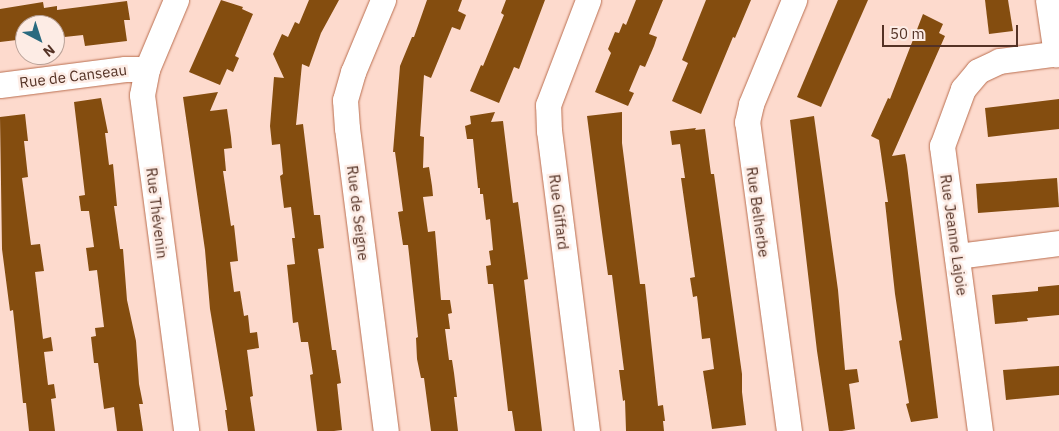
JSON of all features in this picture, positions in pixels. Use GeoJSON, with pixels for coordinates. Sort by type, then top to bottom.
{"type":"FeatureCollection","features":[{"type":"Feature","properties":{"kind":"street","name":"Rue Thévenin"},"geometry":{"type":"LineString","coordinates":[[176,0],[147,69],[142,95],[186,431]]}},
{"type":"Feature","properties":{"kind":"street","name":"Rue de Seigne"},"geometry":{"type":"LineString","coordinates":[[383,0],[353,72],[345,100],[386,431]]}},
{"type":"Feature","properties":{"kind":"street","name":"Rue Giffard"},"geometry":{"type":"LineString","coordinates":[[587,431],[549,131],[548,105],[588,0]]}},
{"type":"Feature","properties":{"kind":"street","name":"Rue Belherbe"},"geometry":{"type":"LineString","coordinates":[[788,431],[747,122],[751,104],[794,0]]}},
{"type":"Feature","properties":{"kind":"street"},"geometry":{"type":"LineString","coordinates":[[1048,0],[1058,54]]}},
{"type":"Feature","properties":{"kind":"street","name":"Rue Jeanne Lajoie"},"geometry":{"type":"LineString","coordinates":[[980,431],[942,146],[963,89],[970,79],[988,65],[998,62],[1058,54]]}},
{"type":"Feature","properties":{"kind":"street","name":"Rue de Canseau"},"geometry":{"type":"LineString","coordinates":[[0,85],[125,69],[147,69]]}},
{"type":"Feature","properties":{"kind":"street"},"geometry":{"type":"LineString","coordinates":[[957,256],[1059,243]]}},
{"type":"Feature","properties":{"kind":"building"},"geometry":{"type":"Polygon","coordinates":[[[221,0],[243,7],[242,9],[253,14],[235,56],[239,58],[233,72],[227,69],[220,85],[189,72],[221,0]]]}},
{"type":"Feature","properties":{"kind":"building"},"geometry":{"type":"Polygon","coordinates":[[[309,0],[339,0],[321,33],[309,67],[302,64],[296,125],[303,124],[314,215],[320,215],[324,248],[318,249],[332,350],[336,350],[341,383],[337,384],[342,430],[334,431],[317,431],[310,375],[313,374],[308,342],[301,342],[298,322],[293,323],[287,265],[295,264],[292,238],[295,238],[291,207],[284,208],[280,176],[283,174],[280,144],[272,145],[270,126],[274,77],[284,78],[273,54],[282,34],[288,37],[295,22],[299,24],[309,0]]]}},
{"type":"Feature","properties":{"kind":"building"},"geometry":{"type":"Polygon","coordinates":[[[427,0],[462,0],[458,11],[466,15],[460,30],[452,27],[431,78],[424,75],[420,136],[424,137],[423,168],[429,167],[433,196],[423,197],[428,232],[435,231],[441,300],[450,300],[452,313],[448,314],[450,329],[445,329],[449,360],[452,360],[454,373],[457,397],[454,397],[458,431],[431,431],[424,378],[421,378],[417,359],[416,338],[418,337],[408,245],[403,245],[398,212],[403,211],[395,152],[393,152],[400,66],[412,37],[414,37],[427,0]]]}},
{"type":"Feature","properties":{"kind":"building"},"geometry":{"type":"Polygon","coordinates":[[[506,0],[545,0],[519,69],[514,67],[499,103],[470,91],[481,65],[483,66],[504,15],[501,13],[506,0]]]}},
{"type":"Feature","properties":{"kind":"building"},"geometry":{"type":"Polygon","coordinates":[[[636,0],[663,0],[649,34],[657,37],[645,67],[640,65],[629,91],[634,93],[628,106],[595,92],[611,53],[608,49],[615,32],[619,33],[623,23],[626,25],[636,0]]]}},
{"type":"Feature","properties":{"kind":"building"},"geometry":{"type":"Polygon","coordinates":[[[706,0],[751,0],[735,38],[733,37],[701,114],[672,101],[688,63],[682,60],[706,0]]]}},
{"type":"Feature","properties":{"kind":"building"},"geometry":{"type":"Polygon","coordinates":[[[838,0],[868,0],[821,107],[797,97],[838,0]]]}},
{"type":"Feature","properties":{"kind":"building"},"geometry":{"type":"Polygon","coordinates":[[[985,0],[1008,0],[1013,31],[989,34],[985,0]]]}},
{"type":"Feature","properties":{"kind":"building"},"geometry":{"type":"Polygon","coordinates":[[[127,1],[130,20],[124,20],[127,41],[85,46],[83,35],[65,37],[65,15],[15,15],[15,40],[0,42],[0,9],[43,2],[44,8],[57,6],[57,10],[127,1]]]}},
{"type":"Feature","properties":{"kind":"building"},"geometry":{"type":"Polygon","coordinates":[[[923,14],[943,24],[939,33],[945,36],[892,156],[905,154],[907,165],[938,418],[911,422],[906,404],[909,403],[899,341],[902,340],[885,202],[888,202],[879,140],[871,136],[888,98],[890,99],[923,14]]]}},
{"type":"Feature","properties":{"kind":"building"},"geometry":{"type":"Polygon","coordinates":[[[218,92],[210,111],[227,109],[232,148],[224,149],[226,171],[223,171],[231,226],[234,225],[238,261],[230,262],[234,292],[240,291],[244,316],[248,315],[250,333],[257,332],[259,348],[247,350],[253,396],[250,397],[255,431],[228,431],[225,410],[227,410],[210,309],[205,250],[183,97],[218,92]]]}},
{"type":"Feature","properties":{"kind":"building"},"geometry":{"type":"Polygon","coordinates":[[[101,98],[108,133],[105,133],[109,165],[113,164],[117,206],[114,206],[120,249],[123,249],[127,300],[136,341],[139,384],[143,404],[139,404],[143,431],[117,431],[114,407],[104,409],[98,363],[94,363],[91,337],[96,336],[95,328],[104,327],[97,270],[89,271],[86,248],[94,247],[89,211],[81,211],[79,196],[85,195],[74,102],[101,98]]]}},
{"type":"Feature","properties":{"kind":"building"},"geometry":{"type":"Polygon","coordinates":[[[1059,99],[1059,129],[988,137],[985,108],[1059,99]]]}},
{"type":"Feature","properties":{"kind":"building"},"geometry":{"type":"Polygon","coordinates":[[[495,112],[491,122],[503,121],[513,203],[518,202],[528,279],[524,280],[542,431],[515,431],[512,411],[508,411],[493,284],[488,284],[486,266],[491,265],[489,251],[493,250],[490,219],[486,220],[483,194],[480,194],[480,188],[478,188],[473,139],[467,139],[465,126],[471,124],[470,116],[495,112]]]}},
{"type":"Feature","properties":{"kind":"building"},"geometry":{"type":"Polygon","coordinates":[[[622,112],[622,143],[640,284],[645,284],[658,406],[663,405],[664,431],[626,431],[625,400],[623,401],[619,370],[624,370],[612,275],[608,275],[587,116],[622,112]]]}},
{"type":"Feature","properties":{"kind":"building"},"geometry":{"type":"Polygon","coordinates":[[[25,114],[28,141],[24,141],[28,177],[22,178],[31,245],[40,244],[44,271],[35,272],[43,339],[51,337],[53,351],[44,352],[48,385],[54,384],[56,398],[51,399],[55,431],[29,431],[26,403],[23,403],[13,310],[10,311],[2,249],[0,117],[25,114]]]}},
{"type":"Feature","properties":{"kind":"building"},"geometry":{"type":"Polygon","coordinates":[[[814,116],[838,290],[845,370],[857,369],[859,382],[849,384],[855,429],[842,431],[829,431],[817,351],[790,120],[814,116]]]}},
{"type":"Feature","properties":{"kind":"building"},"geometry":{"type":"Polygon","coordinates":[[[696,128],[695,130],[705,129],[711,174],[714,174],[742,374],[746,425],[712,429],[703,371],[714,369],[710,338],[702,339],[697,296],[693,297],[690,278],[695,277],[681,178],[685,178],[680,144],[672,145],[670,131],[696,128]]]}},
{"type":"Feature","properties":{"kind":"building"},"geometry":{"type":"Polygon","coordinates":[[[1057,178],[1059,207],[978,213],[976,184],[1057,178]]]}},
{"type":"Feature","properties":{"kind":"building"},"geometry":{"type":"Polygon","coordinates":[[[1059,285],[1059,315],[1027,318],[1028,321],[995,324],[992,295],[1038,291],[1038,287],[1059,285]]]}},
{"type":"Feature","properties":{"kind":"building"},"geometry":{"type":"Polygon","coordinates":[[[1059,366],[1059,395],[1006,400],[1003,370],[1059,366]]]}}]}
